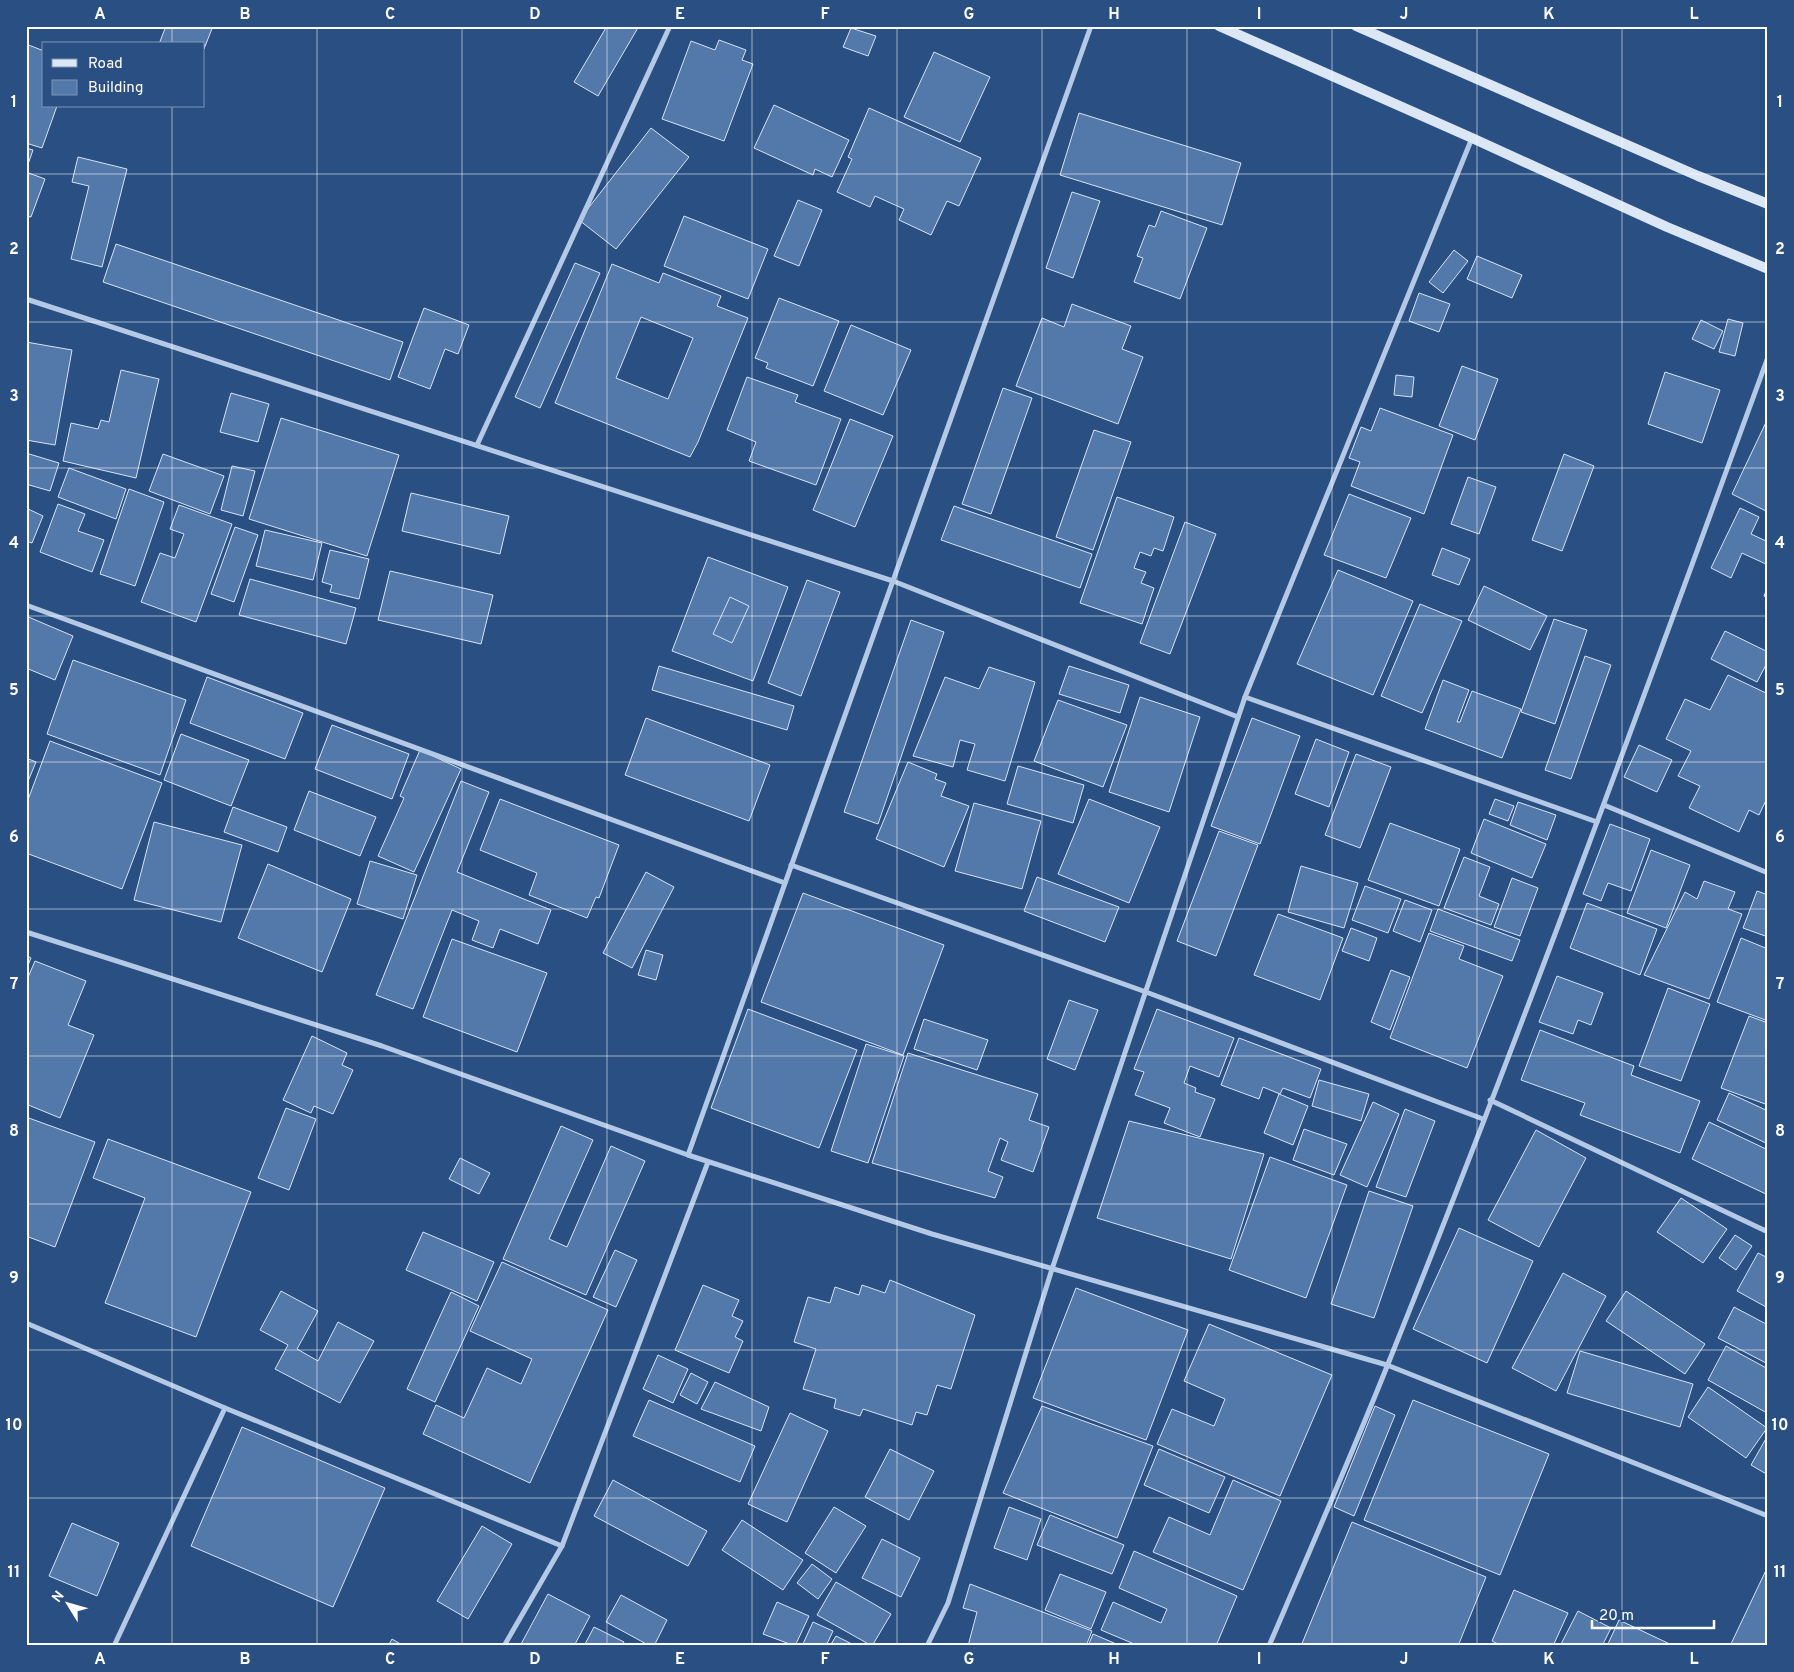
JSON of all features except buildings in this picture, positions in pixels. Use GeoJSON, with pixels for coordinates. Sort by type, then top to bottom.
{"type":"FeatureCollection","features":[{"type":"Feature","properties":{"kind":"main road"},"geometry":{"type":"LineString","coordinates":[[1219,26],[1667,227],[1768,269]]}},
{"type":"Feature","properties":{"kind":"main road"},"geometry":{"type":"LineString","coordinates":[[1356,26],[1698,176],[1768,204]]}},
{"type":"Feature","properties":{"kind":"street"},"geometry":{"type":"LineString","coordinates":[[477,445],[670,26]]}},
{"type":"Feature","properties":{"kind":"street"},"geometry":{"type":"LineString","coordinates":[[688,1155],[1091,26]]}},
{"type":"Feature","properties":{"kind":"street"},"geometry":{"type":"LineString","coordinates":[[927,1646],[948,1603],[1052,1269],[1245,697],[1472,138]]}},
{"type":"Feature","properties":{"kind":"street"},"geometry":{"type":"LineString","coordinates":[[26,299],[893,581],[1238,717]]}},
{"type":"Feature","properties":{"kind":"street"},"geometry":{"type":"LineString","coordinates":[[1269,1646],[1387,1366],[1483,1119],[1604,805],[1768,357]]}},
{"type":"Feature","properties":{"kind":"street"},"geometry":{"type":"LineString","coordinates":[[26,606],[785,883]]}},
{"type":"Feature","properties":{"kind":"street"},"geometry":{"type":"LineString","coordinates":[[1245,697],[1597,822]]}},
{"type":"Feature","properties":{"kind":"street"},"geometry":{"type":"LineString","coordinates":[[1604,805],[1768,873]]}},
{"type":"Feature","properties":{"kind":"street"},"geometry":{"type":"LineString","coordinates":[[791,865],[1146,992],[1483,1119]]}},
{"type":"Feature","properties":{"kind":"street"},"geometry":{"type":"LineString","coordinates":[[26,932],[382,1046],[708,1162],[932,1234],[1387,1366],[1768,1516]]}},
{"type":"Feature","properties":{"kind":"street"},"geometry":{"type":"LineString","coordinates":[[1490,1100],[1768,1232]]}},
{"type":"Feature","properties":{"kind":"street"},"geometry":{"type":"LineString","coordinates":[[504,1646],[562,1546],[708,1162]]}},
{"type":"Feature","properties":{"kind":"street"},"geometry":{"type":"LineString","coordinates":[[26,1323],[225,1408],[562,1546]]}},
{"type":"Feature","properties":{"kind":"street"},"geometry":{"type":"LineString","coordinates":[[114,1646],[225,1408]]}}]}
